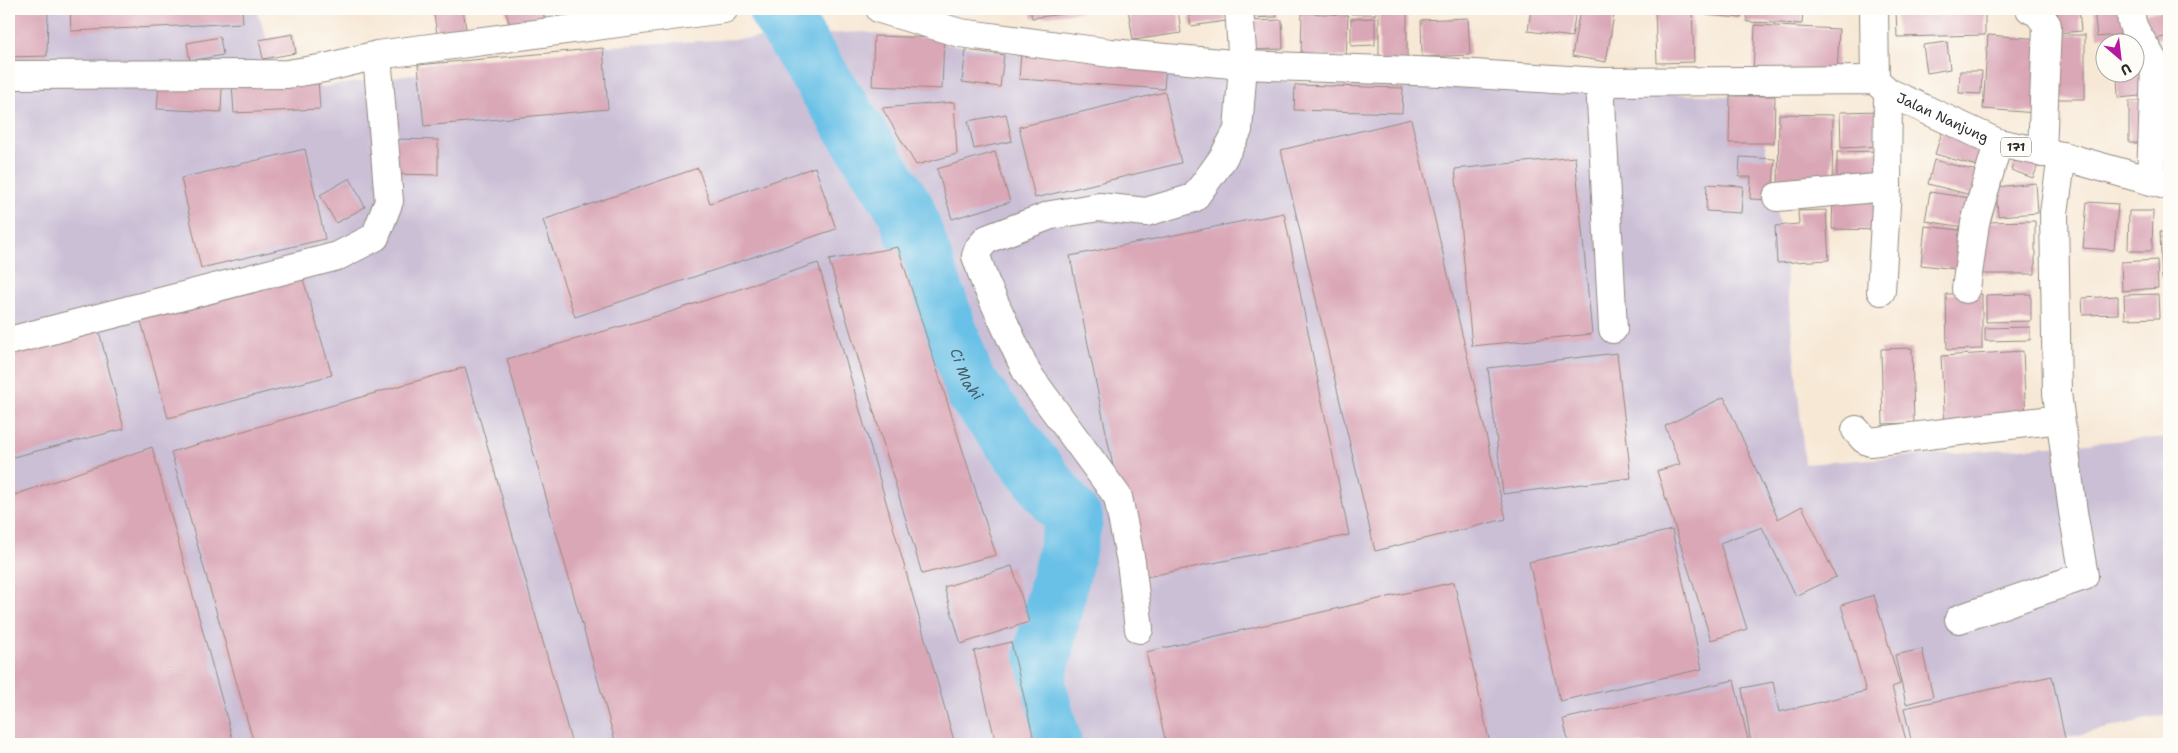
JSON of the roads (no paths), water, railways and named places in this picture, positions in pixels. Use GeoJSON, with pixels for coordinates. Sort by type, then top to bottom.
{"type":"FeatureCollection","features":[{"type":"Feature","properties":{"kind":"street"},"geometry":{"type":"LineString","coordinates":[[9,74],[287,74],[325,68],[377,55],[724,9]]}},
{"type":"Feature","properties":{"kind":"street"},"geometry":{"type":"LineString","coordinates":[[880,9],[960,33],[1111,53],[1243,65],[1444,72],[1600,82],[1882,86]]}},
{"type":"Feature","properties":{"kind":"street"},"geometry":{"type":"LineString","coordinates":[[1140,629],[1131,562],[1118,497],[1027,373],[985,282],[976,256],[979,248],[987,239],[1051,215],[1099,207],[1146,212],[1194,198],[1223,158],[1238,130],[1243,65],[1239,9]]}},
{"type":"Feature","properties":{"kind":"street"},"geometry":{"type":"LineString","coordinates":[[1874,9],[1882,86],[1887,188],[1881,290]]}},
{"type":"Feature","properties":{"kind":"street"},"geometry":{"type":"LineString","coordinates":[[1959,619],[2084,576],[2057,394],[2054,213],[2047,24],[2038,13],[2030,9]]}},
{"type":"Feature","properties":{"kind":"street"},"geometry":{"type":"LineString","coordinates":[[2132,9],[2130,17],[2132,25],[2153,59],[2155,67],[2160,183]]}},
{"type":"Feature","properties":{"kind":"street"},"geometry":{"type":"LineString","coordinates":[[9,340],[338,256],[375,237],[389,200],[377,55]]}},
{"type":"Feature","properties":{"kind":"street"},"geometry":{"type":"LineString","coordinates":[[1600,82],[1613,329]]}},
{"type":"Feature","properties":{"kind":"street","name":"Jalan Nanjung"},"geometry":{"type":"LineString","coordinates":[[1882,86],[1998,143],[2052,154],[2160,183]]}},
{"type":"Feature","properties":{"kind":"street"},"geometry":{"type":"LineString","coordinates":[[1966,289],[1975,223],[1998,143]]}},
{"type":"Feature","properties":{"kind":"street"},"geometry":{"type":"LineString","coordinates":[[1777,197],[1887,188]]}},
{"type":"Feature","properties":{"kind":"street"},"geometry":{"type":"LineString","coordinates":[[1856,430],[1864,439],[1870,442],[2060,419]]}},
{"type":"Feature","properties":{"kind":"waterway","name":"Ci Mahi"},"geometry":{"type":"LineString","coordinates":[[777,9],[906,210],[966,381],[1074,520],[1036,683],[1053,744]]}}]}
